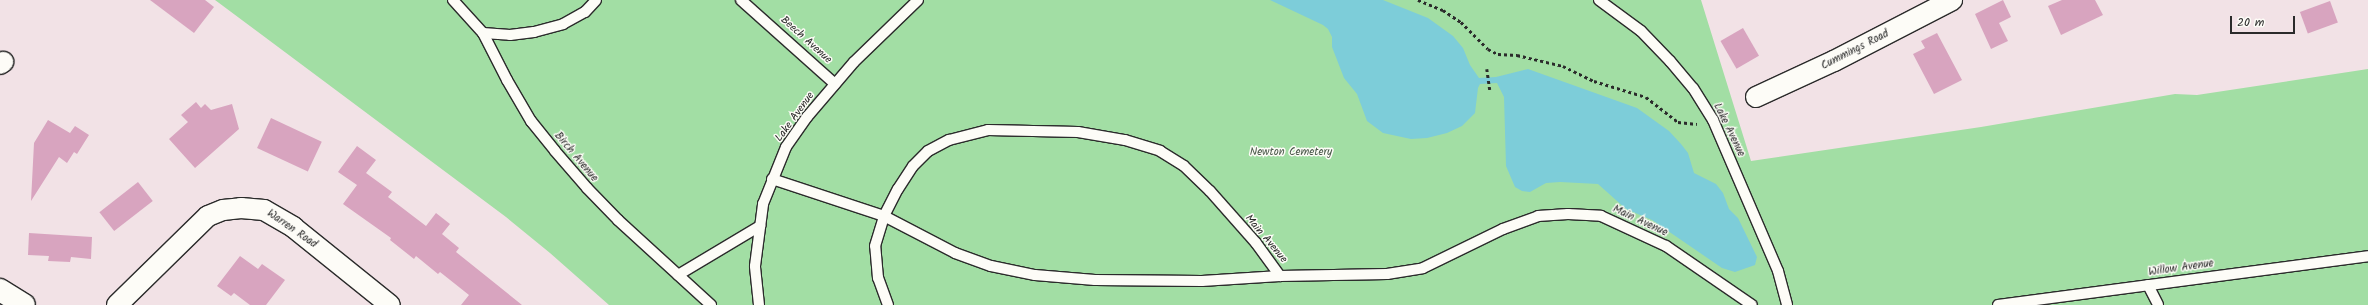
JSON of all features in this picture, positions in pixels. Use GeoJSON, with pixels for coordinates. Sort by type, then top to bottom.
{"type":"FeatureCollection","features":[{"type":"Feature","properties":{"kind":"main road"},"geometry":{"type":"LineString","coordinates":[[0,290],[24,305]]}},
{"type":"Feature","properties":{"kind":"street","name":"Cummings Road"},"geometry":{"type":"LineString","coordinates":[[1756,97],[1834,61],[1952,0]]}},
{"type":"Feature","properties":{"kind":"street","name":"Warren Road"},"geometry":{"type":"LineString","coordinates":[[117,305],[208,216],[223,210],[240,208],[264,210],[293,227],[390,305]]}},
{"type":"Feature","properties":{"kind":"lane","name":"Birch Avenue"},"geometry":{"type":"LineString","coordinates":[[453,0],[483,33],[507,80],[531,121],[555,151],[602,204],[711,305]]}},
{"type":"Feature","properties":{"kind":"lane"},"geometry":{"type":"LineString","coordinates":[[483,33],[510,35],[534,32],[563,24],[585,12],[596,0]]}},
{"type":"Feature","properties":{"kind":"lane","name":"Beech Avenue"},"geometry":{"type":"LineString","coordinates":[[741,0],[773,26],[835,84]]}},
{"type":"Feature","properties":{"kind":"lane","name":"Lake Avenue"},"geometry":{"type":"LineString","coordinates":[[759,305],[755,266],[763,204],[772,178],[786,147],[807,117],[854,62],[918,0]]}},
{"type":"Feature","properties":{"kind":"lane","name":"Lake Avenue"},"geometry":{"type":"LineString","coordinates":[[1599,0],[1640,31],[1670,61],[1693,88],[1713,120],[1778,271],[1787,305]]}},
{"type":"Feature","properties":{"kind":"lane","name":"Main Avenue"},"geometry":{"type":"LineString","coordinates":[[888,305],[878,278],[875,246],[884,216],[913,166],[928,151],[949,140],[988,130],[1078,132],[1125,140],[1160,151],[1184,166],[1210,191],[1256,243],[1280,276],[1387,274],[1423,268],[1503,229],[1538,216],[1575,214],[1601,216],[1666,246],[1752,305]]}},
{"type":"Feature","properties":{"kind":"lane"},"geometry":{"type":"LineString","coordinates":[[772,178],[884,216],[954,252],[991,266],[1036,275],[1095,280],[1202,281],[1280,276]]}},
{"type":"Feature","properties":{"kind":"lane"},"geometry":{"type":"LineString","coordinates":[[678,275],[760,226]]}},
{"type":"Feature","properties":{"kind":"lane","name":"Willow Avenue"},"geometry":{"type":"LineString","coordinates":[[1998,305],[2368,256]]}},
{"type":"Feature","properties":{"kind":"lane"},"geometry":{"type":"LineString","coordinates":[[2148,285],[2158,305]]}},
{"type":"Feature","properties":{"kind":"path"},"geometry":{"type":"LineString","coordinates":[[1418,0],[1443,10],[1461,22],[1488,49],[1498,54],[1517,55],[1562,66],[1594,81],[1630,90],[1646,97],[1678,122],[1684,124],[1703,124],[1713,120]]}},
{"type":"Feature","properties":{"kind":"path"},"geometry":{"type":"LineString","coordinates":[[1487,69],[1490,90]]}},
{"type":"Feature","properties":{"kind":"green space","name":"Newton Cemetery"},"geometry":{"type":"Polygon","coordinates":[[[215,0],[1701,0],[1751,161],[1981,127],[2175,94],[2197,95],[2368,69],[2368,305],[609,305],[550,253],[506,217],[215,0]]]}},
{"type":"Feature","properties":{"kind":"water"},"geometry":{"type":"Polygon","coordinates":[[[1270,0],[1383,0],[1428,18],[1453,36],[1463,48],[1470,65],[1479,78],[1496,77],[1528,69],[1637,108],[1669,131],[1681,144],[1688,153],[1694,173],[1716,184],[1723,193],[1729,209],[1738,218],[1757,257],[1755,265],[1735,272],[1722,268],[1652,220],[1626,209],[1598,184],[1560,182],[1546,183],[1530,192],[1522,191],[1515,187],[1506,166],[1504,97],[1497,83],[1480,84],[1478,88],[1475,113],[1462,126],[1447,133],[1427,138],[1411,139],[1383,133],[1367,121],[1357,94],[1344,78],[1332,47],[1332,37],[1328,29],[1323,25],[1270,0]]]}},
{"type":"Feature","properties":{"kind":"building"},"geometry":{"type":"Polygon","coordinates":[[[150,0],[205,0],[214,7],[194,33],[150,0]]]}},
{"type":"Feature","properties":{"kind":"building"},"geometry":{"type":"Polygon","coordinates":[[[2003,0],[2011,17],[1999,23],[2008,41],[1991,49],[1975,14],[2003,0]]]}},
{"type":"Feature","properties":{"kind":"building"},"geometry":{"type":"Polygon","coordinates":[[[2062,0],[2095,0],[2103,15],[2061,35],[2048,6],[2062,0]]]}},
{"type":"Feature","properties":{"kind":"building"},"geometry":{"type":"Polygon","coordinates":[[[2330,1],[2338,23],[2308,34],[2300,12],[2330,1]]]}},
{"type":"Feature","properties":{"kind":"building"},"geometry":{"type":"Polygon","coordinates":[[[1743,28],[1759,56],[1736,69],[1720,41],[1743,28]]]}},
{"type":"Feature","properties":{"kind":"building"},"geometry":{"type":"Polygon","coordinates":[[[1937,33],[1962,80],[1934,94],[1913,54],[1925,48],[1921,41],[1937,33]]]}},
{"type":"Feature","properties":{"kind":"building"},"geometry":{"type":"Polygon","coordinates":[[[196,102],[201,108],[205,104],[211,110],[232,104],[239,129],[195,168],[169,139],[188,122],[181,115],[196,102]]]}},
{"type":"Feature","properties":{"kind":"building"},"geometry":{"type":"Polygon","coordinates":[[[271,118],[322,142],[308,172],[257,148],[271,118]]]}},
{"type":"Feature","properties":{"kind":"building"},"geometry":{"type":"Polygon","coordinates":[[[48,120],[70,133],[75,126],[89,135],[77,154],[74,152],[67,163],[59,157],[31,201],[34,143],[48,120]]]}},
{"type":"Feature","properties":{"kind":"building"},"geometry":{"type":"Polygon","coordinates":[[[357,146],[376,160],[366,173],[392,192],[388,197],[426,226],[436,213],[450,224],[442,234],[459,248],[456,252],[522,305],[461,305],[469,295],[440,272],[438,274],[416,256],[414,259],[390,240],[391,238],[343,204],[357,185],[338,172],[357,146]]]}},
{"type":"Feature","properties":{"kind":"building"},"geometry":{"type":"Polygon","coordinates":[[[138,182],[153,201],[114,231],[99,212],[138,182]]]}},
{"type":"Feature","properties":{"kind":"building"},"geometry":{"type":"Polygon","coordinates":[[[29,233],[92,237],[91,259],[71,257],[70,262],[48,261],[49,256],[28,255],[29,233]]]}},
{"type":"Feature","properties":{"kind":"building"},"geometry":{"type":"Polygon","coordinates":[[[240,256],[258,269],[262,264],[285,280],[266,305],[250,305],[234,293],[231,296],[217,286],[240,256]]]}}]}
